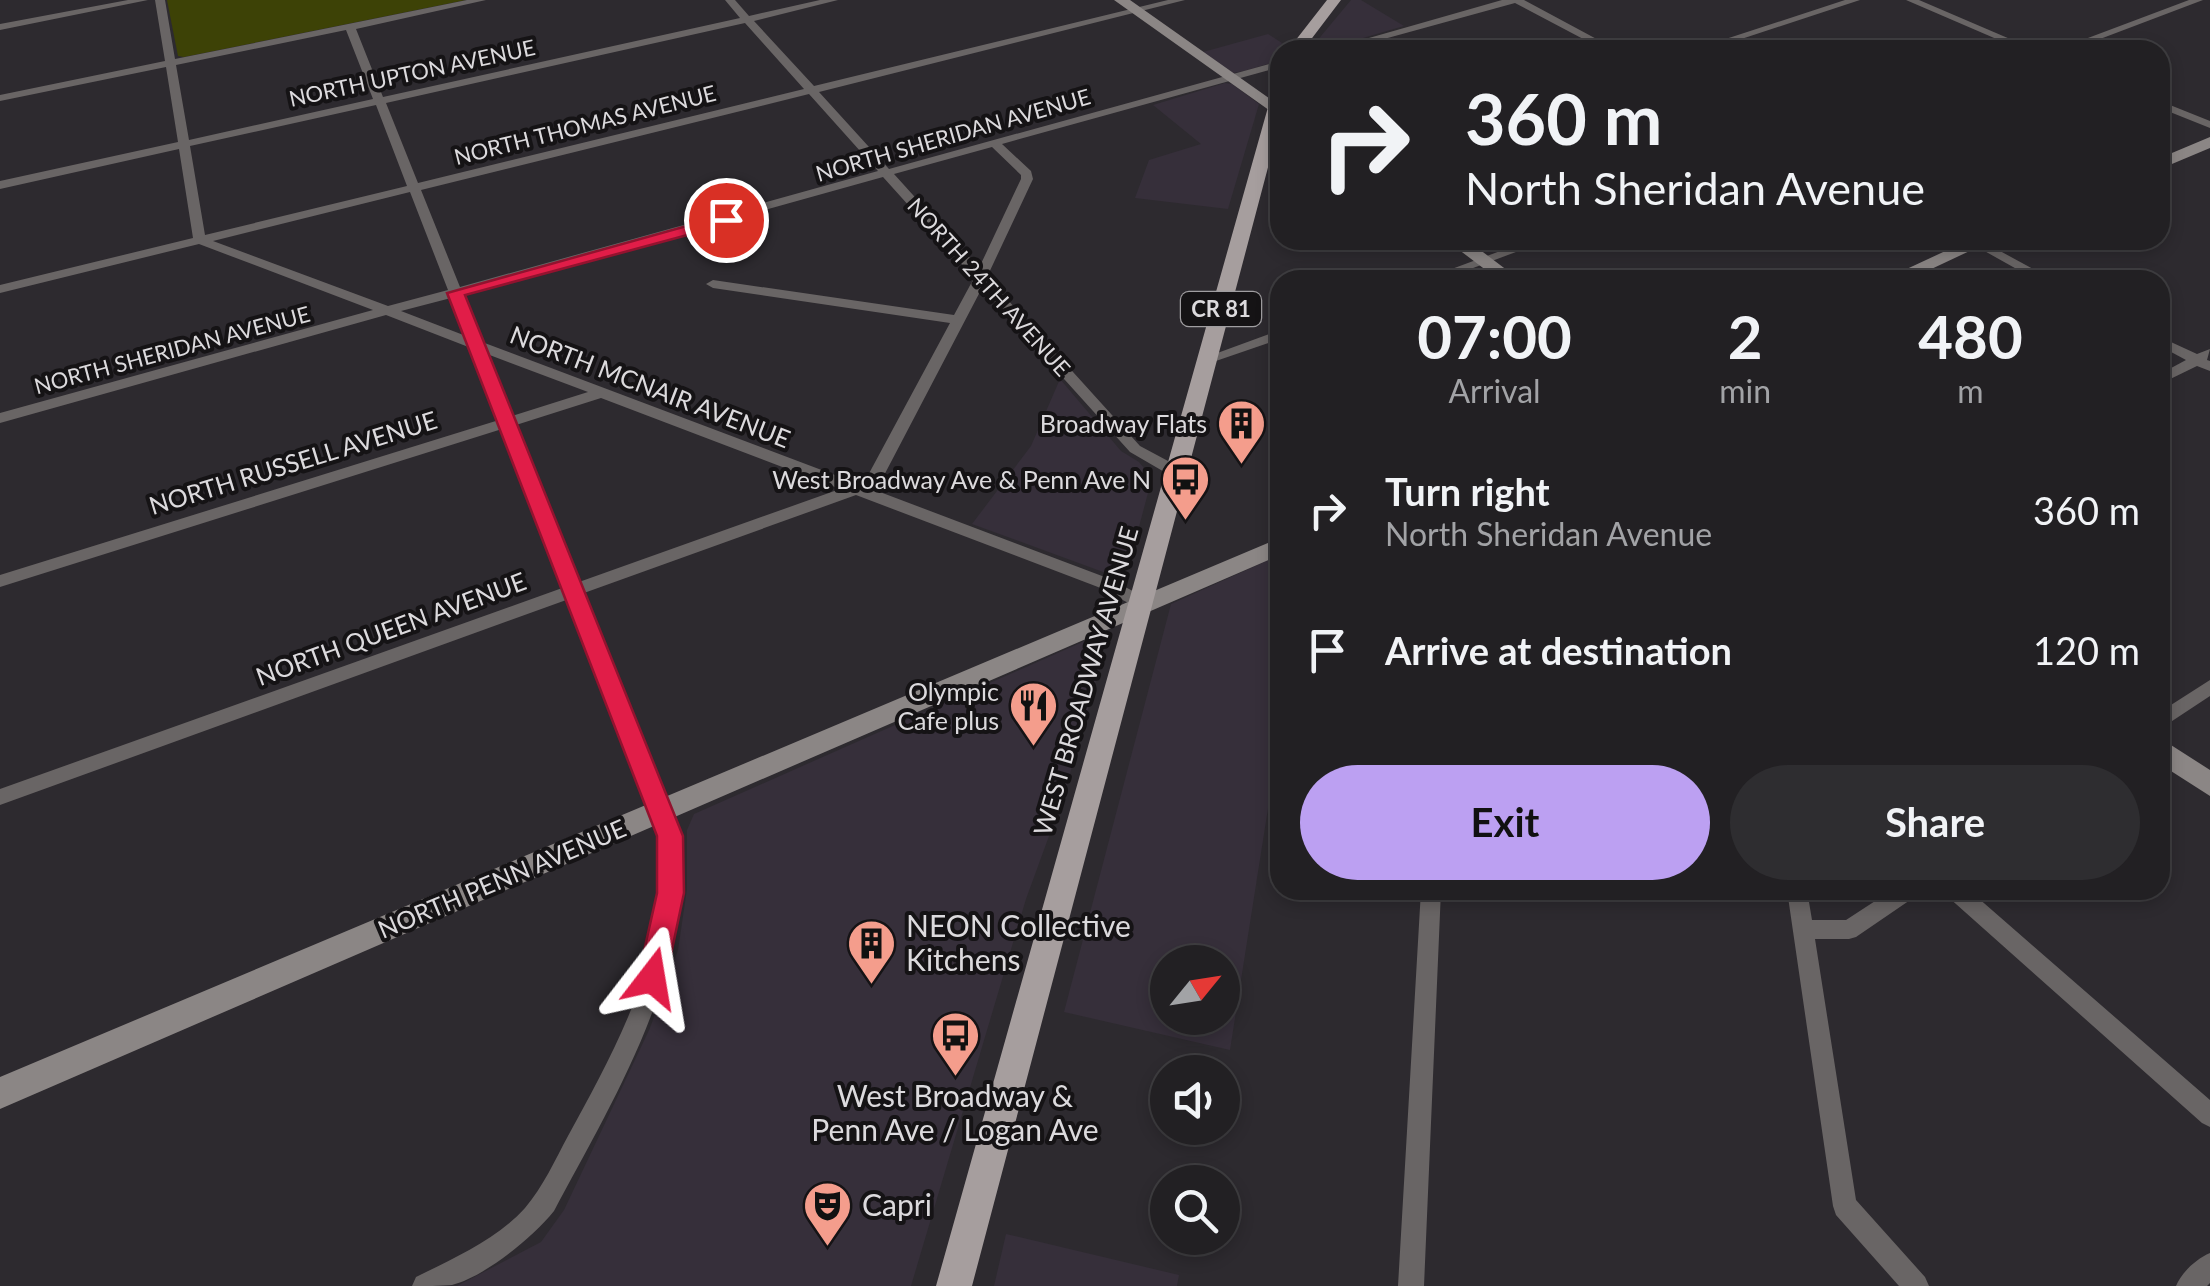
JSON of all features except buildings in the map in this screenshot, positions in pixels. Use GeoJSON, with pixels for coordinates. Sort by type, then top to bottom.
{"type":"FeatureCollection","features":[{"type":"Feature","properties":{"kind":"main road"},"geometry":{"type":"LineString","coordinates":[[1121,0],[1232,78],[1270,100]]}},
{"type":"Feature","properties":{"kind":"main road"},"geometry":{"type":"LineString","coordinates":[[1304,40],[1334,0]]}},
{"type":"Feature","properties":{"kind":"main road","name":"WEST BROADWAY AVENUE"},"geometry":{"type":"LineString","coordinates":[[954,1286],[1270,137]]}},
{"type":"Feature","properties":{"kind":"main road"},"geometry":{"type":"LineString","coordinates":[[2170,160],[2210,142]]}},
{"type":"Feature","properties":{"kind":"main road"},"geometry":{"type":"LineString","coordinates":[[1469,250],[1497,270]]}},
{"type":"Feature","properties":{"kind":"main road"},"geometry":{"type":"LineString","coordinates":[[1914,270],[1957,250]]}},
{"type":"Feature","properties":{"kind":"main road","name":"NORTH PENN AVENUE"},"geometry":{"type":"LineString","coordinates":[[0,1093],[1270,550]]}},
{"type":"Feature","properties":{"kind":"main road"},"geometry":{"type":"LineString","coordinates":[[2170,756],[2210,785]]}},
{"type":"Feature","properties":{"kind":"street"},"geometry":{"type":"LineString","coordinates":[[0,27],[143,0]]}},
{"type":"Feature","properties":{"kind":"street"},"geometry":{"type":"LineString","coordinates":[[160,0],[200,240]]}},
{"type":"Feature","properties":{"kind":"street"},"geometry":{"type":"LineString","coordinates":[[0,98],[481,0]]}},
{"type":"Feature","properties":{"kind":"street","name":"NORTH 24TH AVENUE"},"geometry":{"type":"LineString","coordinates":[[730,0],[1135,449],[1178,472]]}},
{"type":"Feature","properties":{"kind":"street","name":"NORTH UPTON AVENUE"},"geometry":{"type":"LineString","coordinates":[[0,185],[834,0]]}},
{"type":"Feature","properties":{"kind":"street","name":"NORTH THOMAS AVENUE"},"geometry":{"type":"LineString","coordinates":[[0,289],[1180,0]]}},
{"type":"Feature","properties":{"kind":"street"},"geometry":{"type":"LineString","coordinates":[[1369,40],[1515,0],[1593,40]]}},
{"type":"Feature","properties":{"kind":"street"},"geometry":{"type":"LineString","coordinates":[[1728,40],[1855,0]]}},
{"type":"Feature","properties":{"kind":"street"},"geometry":{"type":"LineString","coordinates":[[1911,0],[2006,40]]}},
{"type":"Feature","properties":{"kind":"street"},"geometry":{"type":"LineString","coordinates":[[2088,40],[2198,0]]}},
{"type":"Feature","properties":{"kind":"street"},"geometry":{"type":"LineString","coordinates":[[350,26],[662,811],[672,857],[670,893],[652,978],[615,1067],[535,1218],[507,1244],[425,1286]]}},
{"type":"Feature","properties":{"kind":"street","name":"NORTH SHERIDAN AVENUE"},"geometry":{"type":"LineString","coordinates":[[0,418],[1270,67]]}},
{"type":"Feature","properties":{"kind":"street"},"geometry":{"type":"LineString","coordinates":[[2170,108],[2210,125]]}},
{"type":"Feature","properties":{"kind":"street"},"geometry":{"type":"LineString","coordinates":[[855,490],[872,483],[879,474],[981,277],[1026,179],[1026,174],[995,144]]}},
{"type":"Feature","properties":{"kind":"street","name":"NORTH MCNAIR AVENUE"},"geometry":{"type":"LineString","coordinates":[[200,240],[1104,583],[1142,602]]}},
{"type":"Feature","properties":{"kind":"street"},"geometry":{"type":"LineString","coordinates":[[1457,270],[1514,250]]}},
{"type":"Feature","properties":{"kind":"street"},"geometry":{"type":"LineString","coordinates":[[1993,250],[2028,270]]}},
{"type":"Feature","properties":{"kind":"street"},"geometry":{"type":"LineString","coordinates":[[713,284],[957,320]]}},
{"type":"Feature","properties":{"kind":"street"},"geometry":{"type":"LineString","coordinates":[[1208,359],[1270,337]]}},
{"type":"Feature","properties":{"kind":"street"},"geometry":{"type":"LineString","coordinates":[[2170,345],[2206,360]]}},
{"type":"Feature","properties":{"kind":"street"},"geometry":{"type":"LineString","coordinates":[[2170,376],[2206,360]]}},
{"type":"Feature","properties":{"kind":"street","name":"NORTH RUSSELL AVENUE"},"geometry":{"type":"LineString","coordinates":[[0,582],[601,392]]}},
{"type":"Feature","properties":{"kind":"street","name":"NORTH QUEEN AVENUE"},"geometry":{"type":"LineString","coordinates":[[0,796],[855,490]]}},
{"type":"Feature","properties":{"kind":"street"},"geometry":{"type":"LineString","coordinates":[[2170,715],[2210,687]]}},
{"type":"Feature","properties":{"kind":"street"},"geometry":{"type":"LineString","coordinates":[[1411,1286],[1430,900]]}},
{"type":"Feature","properties":{"kind":"street"},"geometry":{"type":"LineString","coordinates":[[1798,900],[1845,1206],[1916,1286]]}},
{"type":"Feature","properties":{"kind":"street"},"geometry":{"type":"LineString","coordinates":[[1802,929],[1848,930],[1894,900]]}},
{"type":"Feature","properties":{"kind":"street"},"geometry":{"type":"LineString","coordinates":[[1965,900],[2210,1114]]}},
{"type":"Feature","properties":{"kind":"street"},"geometry":{"type":"LineString","coordinates":[[2189,1286],[2210,1266]]}},
{"type":"Feature","properties":{"kind":"shaded area"},"geometry":{"type":"Polygon","coordinates":[[[1351,0],[1361,0],[1404,26],[1356,40],[1318,40],[1351,0]]]}},
{"type":"Feature","properties":{"kind":"shaded area"},"geometry":{"type":"Polygon","coordinates":[[[1268,34],[1277,40],[1270,40],[1270,63],[1233,73],[1203,52],[1268,34]]]}},
{"type":"Feature","properties":{"kind":"shaded area"},"geometry":{"type":"Polygon","coordinates":[[[1225,83],[1259,104],[1228,209],[1135,198],[1149,160],[1201,144],[1153,105],[1225,83]]]}},
{"type":"Feature","properties":{"kind":"shaded area"},"geometry":{"type":"Polygon","coordinates":[[[1060,379],[1121,451],[1139,462],[1152,478],[1128,568],[1114,576],[972,524],[1031,446],[1060,379]]]}},
{"type":"Feature","properties":{"kind":"shaded area"},"geometry":{"type":"Polygon","coordinates":[[[1270,559],[1270,796],[1240,986],[1240,945],[1150,945],[1150,1032],[1064,1012],[1171,604],[1270,559]]]}},
{"type":"Feature","properties":{"kind":"shaded area"},"geometry":{"type":"Polygon","coordinates":[[[1087,640],[1099,643],[1103,655],[1064,795],[1026,899],[911,1286],[457,1286],[541,1242],[564,1210],[650,1028],[678,950],[687,889],[687,830],[694,814],[1087,640]]]}},
{"type":"Feature","properties":{"kind":"shaded area"},"geometry":{"type":"Polygon","coordinates":[[[1164,1035],[1232,1035],[1230,1050],[1164,1035]]]}},
{"type":"Feature","properties":{"kind":"shaded area"},"geometry":{"type":"Polygon","coordinates":[[[1006,1234],[1179,1275],[1177,1286],[994,1286],[1006,1234]]]}},
{"type":"Feature","properties":{"kind":"green space"},"geometry":{"type":"Polygon","coordinates":[[[167,0],[466,0],[184,57],[178,56],[167,0]]]}},
{"type":"Feature","properties":{"kind":"place","name":"Broadway Flats"},"geometry":{"type":"Point","coordinates":[1242,466]}},
{"type":"Feature","properties":{"kind":"place","name":"West Broadway Ave & Penn Ave N"},"geometry":{"type":"Point","coordinates":[1186,522]}},
{"type":"Feature","properties":{"kind":"place","name":"Olympic Cafe plus"},"geometry":{"type":"Point","coordinates":[1034,748]}},
{"type":"Feature","properties":{"kind":"place","name":"NEON Collective Kitchens"},"geometry":{"type":"Point","coordinates":[871,986]}},
{"type":"Feature","properties":{"kind":"place","name":"West Broadway & Penn Ave / Logan Ave"},"geometry":{"type":"Point","coordinates":[955,1078]}},
{"type":"Feature","properties":{"kind":"place","name":"Capri"},"geometry":{"type":"Point","coordinates":[827,1248]}},
{"type":"Feature","properties":{"kind":"route"},"geometry":{"type":"LineString","coordinates":[[652,978],[670,893],[670,836],[456,293],[726,220]]}}]}
